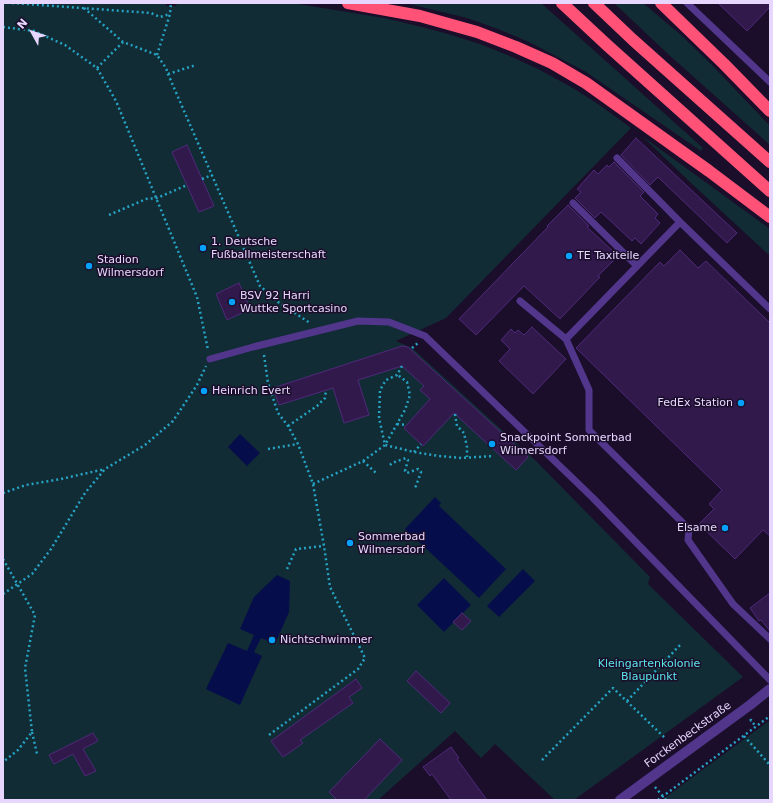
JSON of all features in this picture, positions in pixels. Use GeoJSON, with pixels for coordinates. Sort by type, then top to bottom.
{"type":"FeatureCollection","features":[{"type":"Feature","properties":{"kind":"highway"},"geometry":{"type":"LineString","coordinates":[[348,3],[420,16],[477,32],[552,63],[586,83],[709,171],[770,217]]}},
{"type":"Feature","properties":{"kind":"highway"},"geometry":{"type":"LineString","coordinates":[[562,3],[607,46],[770,191]]}},
{"type":"Feature","properties":{"kind":"highway"},"geometry":{"type":"LineString","coordinates":[[594,3],[633,40],[770,162]]}},
{"type":"Feature","properties":{"kind":"highway"},"geometry":{"type":"LineString","coordinates":[[661,3],[770,111]]}},
{"type":"Feature","properties":{"kind":"street","name":"Forckenbeckstraße"},"geometry":{"type":"LineString","coordinates":[[620,800],[770,689]]}},
{"type":"Feature","properties":{"kind":"lane"},"geometry":{"type":"LineString","coordinates":[[687,3],[770,82]]}},
{"type":"Feature","properties":{"kind":"lane"},"geometry":{"type":"LineString","coordinates":[[617,158],[770,310]]}},
{"type":"Feature","properties":{"kind":"lane"},"geometry":{"type":"LineString","coordinates":[[573,203],[637,266]]}},
{"type":"Feature","properties":{"kind":"lane"},"geometry":{"type":"LineString","coordinates":[[566,339],[680,222]]}},
{"type":"Feature","properties":{"kind":"lane"},"geometry":{"type":"LineString","coordinates":[[520,301],[566,339],[589,390],[589,430],[689,529],[688,540],[733,604],[770,639]]}},
{"type":"Feature","properties":{"kind":"lane"},"geometry":{"type":"LineString","coordinates":[[210,359],[358,322],[389,322],[425,336],[593,498],[770,680]]}},
{"type":"Feature","properties":{"kind":"path"},"geometry":{"type":"LineString","coordinates":[[12,3],[151,13],[160,17],[170,14]]}},
{"type":"Feature","properties":{"kind":"path"},"geometry":{"type":"LineString","coordinates":[[157,55],[170,14],[171,3]]}},
{"type":"Feature","properties":{"kind":"path"},"geometry":{"type":"LineString","coordinates":[[84,8],[123,42],[157,55],[166,68],[260,286],[278,302],[322,331]]}},
{"type":"Feature","properties":{"kind":"path"},"geometry":{"type":"LineString","coordinates":[[3,27],[34,31],[65,45],[97,68],[116,101],[197,297],[210,359],[197,385],[173,421],[145,445],[105,469],[26,485],[3,493]]}},
{"type":"Feature","properties":{"kind":"path"},"geometry":{"type":"LineString","coordinates":[[97,68],[123,42]]}},
{"type":"Feature","properties":{"kind":"path"},"geometry":{"type":"LineString","coordinates":[[168,74],[196,65]]}},
{"type":"Feature","properties":{"kind":"path"},"geometry":{"type":"LineString","coordinates":[[202,179],[212,175]]}},
{"type":"Feature","properties":{"kind":"path"},"geometry":{"type":"LineString","coordinates":[[109,215],[146,199],[157,198],[187,185]]}},
{"type":"Feature","properties":{"kind":"path"},"geometry":{"type":"LineString","coordinates":[[263,345],[268,383],[278,413],[288,426],[298,444],[313,484],[330,587],[365,658],[358,669],[269,735]]}},
{"type":"Feature","properties":{"kind":"path"},"geometry":{"type":"LineString","coordinates":[[385,445],[379,418],[380,390],[386,380],[397,375],[402,366]]}},
{"type":"Feature","properties":{"kind":"path"},"geometry":{"type":"LineString","coordinates":[[313,484],[363,461],[385,445],[405,410],[410,395],[407,382],[397,375]]}},
{"type":"Feature","properties":{"kind":"path"},"geometry":{"type":"LineString","coordinates":[[288,426],[317,406],[325,398],[326,390]]}},
{"type":"Feature","properties":{"kind":"path"},"geometry":{"type":"LineString","coordinates":[[455,414],[457,426],[464,433],[467,447],[467,457]]}},
{"type":"Feature","properties":{"kind":"path"},"geometry":{"type":"LineString","coordinates":[[397,424],[406,425]]}},
{"type":"Feature","properties":{"kind":"path"},"geometry":{"type":"LineString","coordinates":[[268,450],[298,444]]}},
{"type":"Feature","properties":{"kind":"path"},"geometry":{"type":"LineString","coordinates":[[414,452],[421,444]]}},
{"type":"Feature","properties":{"kind":"path"},"geometry":{"type":"LineString","coordinates":[[385,445],[439,456],[493,456]]}},
{"type":"Feature","properties":{"kind":"path"},"geometry":{"type":"LineString","coordinates":[[390,465],[406,458],[408,460],[405,471],[407,473],[418,469],[421,472],[414,488]]}},
{"type":"Feature","properties":{"kind":"path"},"geometry":{"type":"LineString","coordinates":[[363,461],[376,473]]}},
{"type":"Feature","properties":{"kind":"path"},"geometry":{"type":"LineString","coordinates":[[3,594],[32,574],[51,549],[85,493],[105,469]]}},
{"type":"Feature","properties":{"kind":"path"},"geometry":{"type":"LineString","coordinates":[[287,569],[296,549],[324,546]]}},
{"type":"Feature","properties":{"kind":"path"},"geometry":{"type":"LineString","coordinates":[[3,559],[34,615],[25,668],[32,732],[37,754]]}},
{"type":"Feature","properties":{"kind":"path"},"geometry":{"type":"LineString","coordinates":[[627,701],[680,645]]}},
{"type":"Feature","properties":{"kind":"path"},"geometry":{"type":"LineString","coordinates":[[542,760],[613,688],[665,738]]}},
{"type":"Feature","properties":{"kind":"path"},"geometry":{"type":"LineString","coordinates":[[658,800],[770,716]]}},
{"type":"Feature","properties":{"kind":"path"},"geometry":{"type":"LineString","coordinates":[[3,762],[18,750],[32,732]]}},
{"type":"Feature","properties":{"kind":"path"},"geometry":{"type":"LineString","coordinates":[[744,736],[770,765]]}},
{"type":"Feature","properties":{"kind":"path"},"geometry":{"type":"LineString","coordinates":[[663,796],[666,800]]}},
{"type":"Feature","properties":{"kind":"green space","name":"Kleingartenkolonie Blaupunkt"},"geometry":{"type":"Polygon","coordinates":[[[3,3],[166,3],[166,6],[176,6],[177,3],[292,3],[384,18],[448,34],[480,44],[510,56],[573,88],[631,128],[446,318],[396,341],[412,348],[537,462],[650,577],[648,584],[743,677],[574,800],[555,800],[495,744],[481,758],[455,731],[378,800],[3,800],[3,3]]]}},
{"type":"Feature","properties":{"kind":"green space"},"geometry":{"type":"Polygon","coordinates":[[[405,3],[541,3],[703,148],[701,151],[586,72],[529,42],[467,18],[405,3]]]}},
{"type":"Feature","properties":{"kind":"green space"},"geometry":{"type":"Polygon","coordinates":[[[614,3],[643,3],[681,35],[770,126],[770,145],[668,54],[614,3]]]}},
{"type":"Feature","properties":{"kind":"green space"},"geometry":{"type":"Polygon","coordinates":[[[642,136],[770,229],[770,256],[691,183],[642,136]]]}},
{"type":"Feature","properties":{"kind":"green space"},"geometry":{"type":"Polygon","coordinates":[[[770,720],[770,800],[662,800],[701,771],[770,720]]]}},
{"type":"Feature","properties":{"kind":"shaded area"},"geometry":{"type":"Polygon","coordinates":[[[240,434],[260,453],[247,466],[228,447],[240,434]]]}},
{"type":"Feature","properties":{"kind":"shaded area"},"geometry":{"type":"Polygon","coordinates":[[[435,497],[441,503],[439,506],[506,569],[479,598],[405,529],[435,497]]]}},
{"type":"Feature","properties":{"kind":"shaded area"},"geometry":{"type":"Polygon","coordinates":[[[523,569],[535,581],[499,617],[487,606],[523,569]]]}},
{"type":"Feature","properties":{"kind":"shaded area","name":"Nichtschwimmer"},"geometry":{"type":"Polygon","coordinates":[[[277,575],[290,581],[289,612],[275,644],[261,638],[254,652],[262,656],[240,705],[206,689],[228,643],[247,651],[254,635],[240,629],[254,597],[277,575]]]}},
{"type":"Feature","properties":{"kind":"shaded area"},"geometry":{"type":"Polygon","coordinates":[[[444,578],[471,605],[444,632],[417,605],[444,578]]]}},
{"type":"Feature","properties":{"kind":"building"},"geometry":{"type":"Polygon","coordinates":[[[718,3],[770,3],[770,7],[747,31],[718,3]]]}},
{"type":"Feature","properties":{"kind":"building"},"geometry":{"type":"Polygon","coordinates":[[[636,138],[737,233],[727,243],[658,177],[650,185],[621,155],[636,138]]]}},
{"type":"Feature","properties":{"kind":"building"},"geometry":{"type":"Polygon","coordinates":[[[187,145],[214,206],[199,212],[172,152],[187,145]]]}},
{"type":"Feature","properties":{"kind":"building"},"geometry":{"type":"Polygon","coordinates":[[[614,162],[644,192],[640,196],[658,214],[655,218],[660,223],[641,244],[635,238],[632,241],[601,212],[595,218],[575,198],[581,192],[577,189],[594,170],[598,174],[607,165],[609,167],[614,162]]]}},
{"type":"Feature","properties":{"kind":"building"},"geometry":{"type":"Polygon","coordinates":[[[568,205],[589,226],[587,227],[617,255],[615,257],[616,258],[560,319],[524,286],[476,335],[459,319],[568,205]]]}},
{"type":"Feature","properties":{"kind":"building"},"geometry":{"type":"Polygon","coordinates":[[[680,250],[698,268],[706,261],[770,323],[770,536],[763,530],[735,559],[699,524],[714,509],[709,504],[722,490],[576,348],[660,262],[664,266],[680,250]]]}},
{"type":"Feature","properties":{"kind":"building"},"geometry":{"type":"Polygon","coordinates":[[[239,283],[250,309],[227,320],[216,294],[239,283]]]}},
{"type":"Feature","properties":{"kind":"building"},"geometry":{"type":"Polygon","coordinates":[[[532,327],[566,359],[533,394],[499,361],[510,349],[501,340],[511,329],[515,333],[518,330],[524,335],[532,327]]]}},
{"type":"Feature","properties":{"kind":"building"},"geometry":{"type":"Polygon","coordinates":[[[402,346],[408,347],[528,457],[516,470],[454,413],[423,446],[404,428],[430,399],[420,390],[424,386],[402,366],[358,380],[369,415],[344,423],[333,388],[279,405],[273,388],[402,346]]]}},
{"type":"Feature","properties":{"kind":"building"},"geometry":{"type":"Polygon","coordinates":[[[770,593],[770,631],[761,620],[759,621],[750,608],[770,593]]]}},
{"type":"Feature","properties":{"kind":"building"},"geometry":{"type":"Polygon","coordinates":[[[462,613],[471,621],[462,630],[453,622],[462,613]]]}},
{"type":"Feature","properties":{"kind":"building"},"geometry":{"type":"Polygon","coordinates":[[[416,671],[450,703],[441,713],[407,681],[416,671]]]}},
{"type":"Feature","properties":{"kind":"building"},"geometry":{"type":"Polygon","coordinates":[[[356,679],[362,688],[349,697],[353,703],[300,740],[303,743],[283,757],[271,741],[356,679]]]}},
{"type":"Feature","properties":{"kind":"building"},"geometry":{"type":"Polygon","coordinates":[[[93,733],[98,741],[83,749],[96,771],[85,776],[73,754],[54,764],[49,755],[93,733]]]}},
{"type":"Feature","properties":{"kind":"building"},"geometry":{"type":"Polygon","coordinates":[[[380,739],[402,760],[364,800],[337,800],[329,792],[380,739]]]}},
{"type":"Feature","properties":{"kind":"building"},"geometry":{"type":"Polygon","coordinates":[[[451,747],[459,758],[457,759],[487,800],[451,800],[432,774],[430,776],[423,767],[451,747]]]}},
{"type":"Feature","properties":{"kind":"place","name":"1. Deutsche Fußballmeisterschaft"},"geometry":{"type":"Point","coordinates":[203,248]}},
{"type":"Feature","properties":{"kind":"place","name":"TE Taxiteile"},"geometry":{"type":"Point","coordinates":[569,256]}},
{"type":"Feature","properties":{"kind":"place","name":"Stadion Wilmersdorf"},"geometry":{"type":"Point","coordinates":[89,266]}},
{"type":"Feature","properties":{"kind":"place","name":"BSV 92 Harri Wuttke Sportcasino"},"geometry":{"type":"Point","coordinates":[232,302]}},
{"type":"Feature","properties":{"kind":"place","name":"Heinrich Evert"},"geometry":{"type":"Point","coordinates":[204,391]}},
{"type":"Feature","properties":{"kind":"place","name":"FedEx Station"},"geometry":{"type":"Point","coordinates":[741,403]}},
{"type":"Feature","properties":{"kind":"place","name":"Snackpoint Sommerbad Wilmersdorf"},"geometry":{"type":"Point","coordinates":[492,444]}},
{"type":"Feature","properties":{"kind":"place","name":"Elsame"},"geometry":{"type":"Point","coordinates":[725,528]}},
{"type":"Feature","properties":{"kind":"place","name":"Sommerbad Wilmersdorf"},"geometry":{"type":"Point","coordinates":[350,543]}},
{"type":"Feature","properties":{"kind":"place","name":"Nichtschwimmer"},"geometry":{"type":"Point","coordinates":[272,640]}}]}
